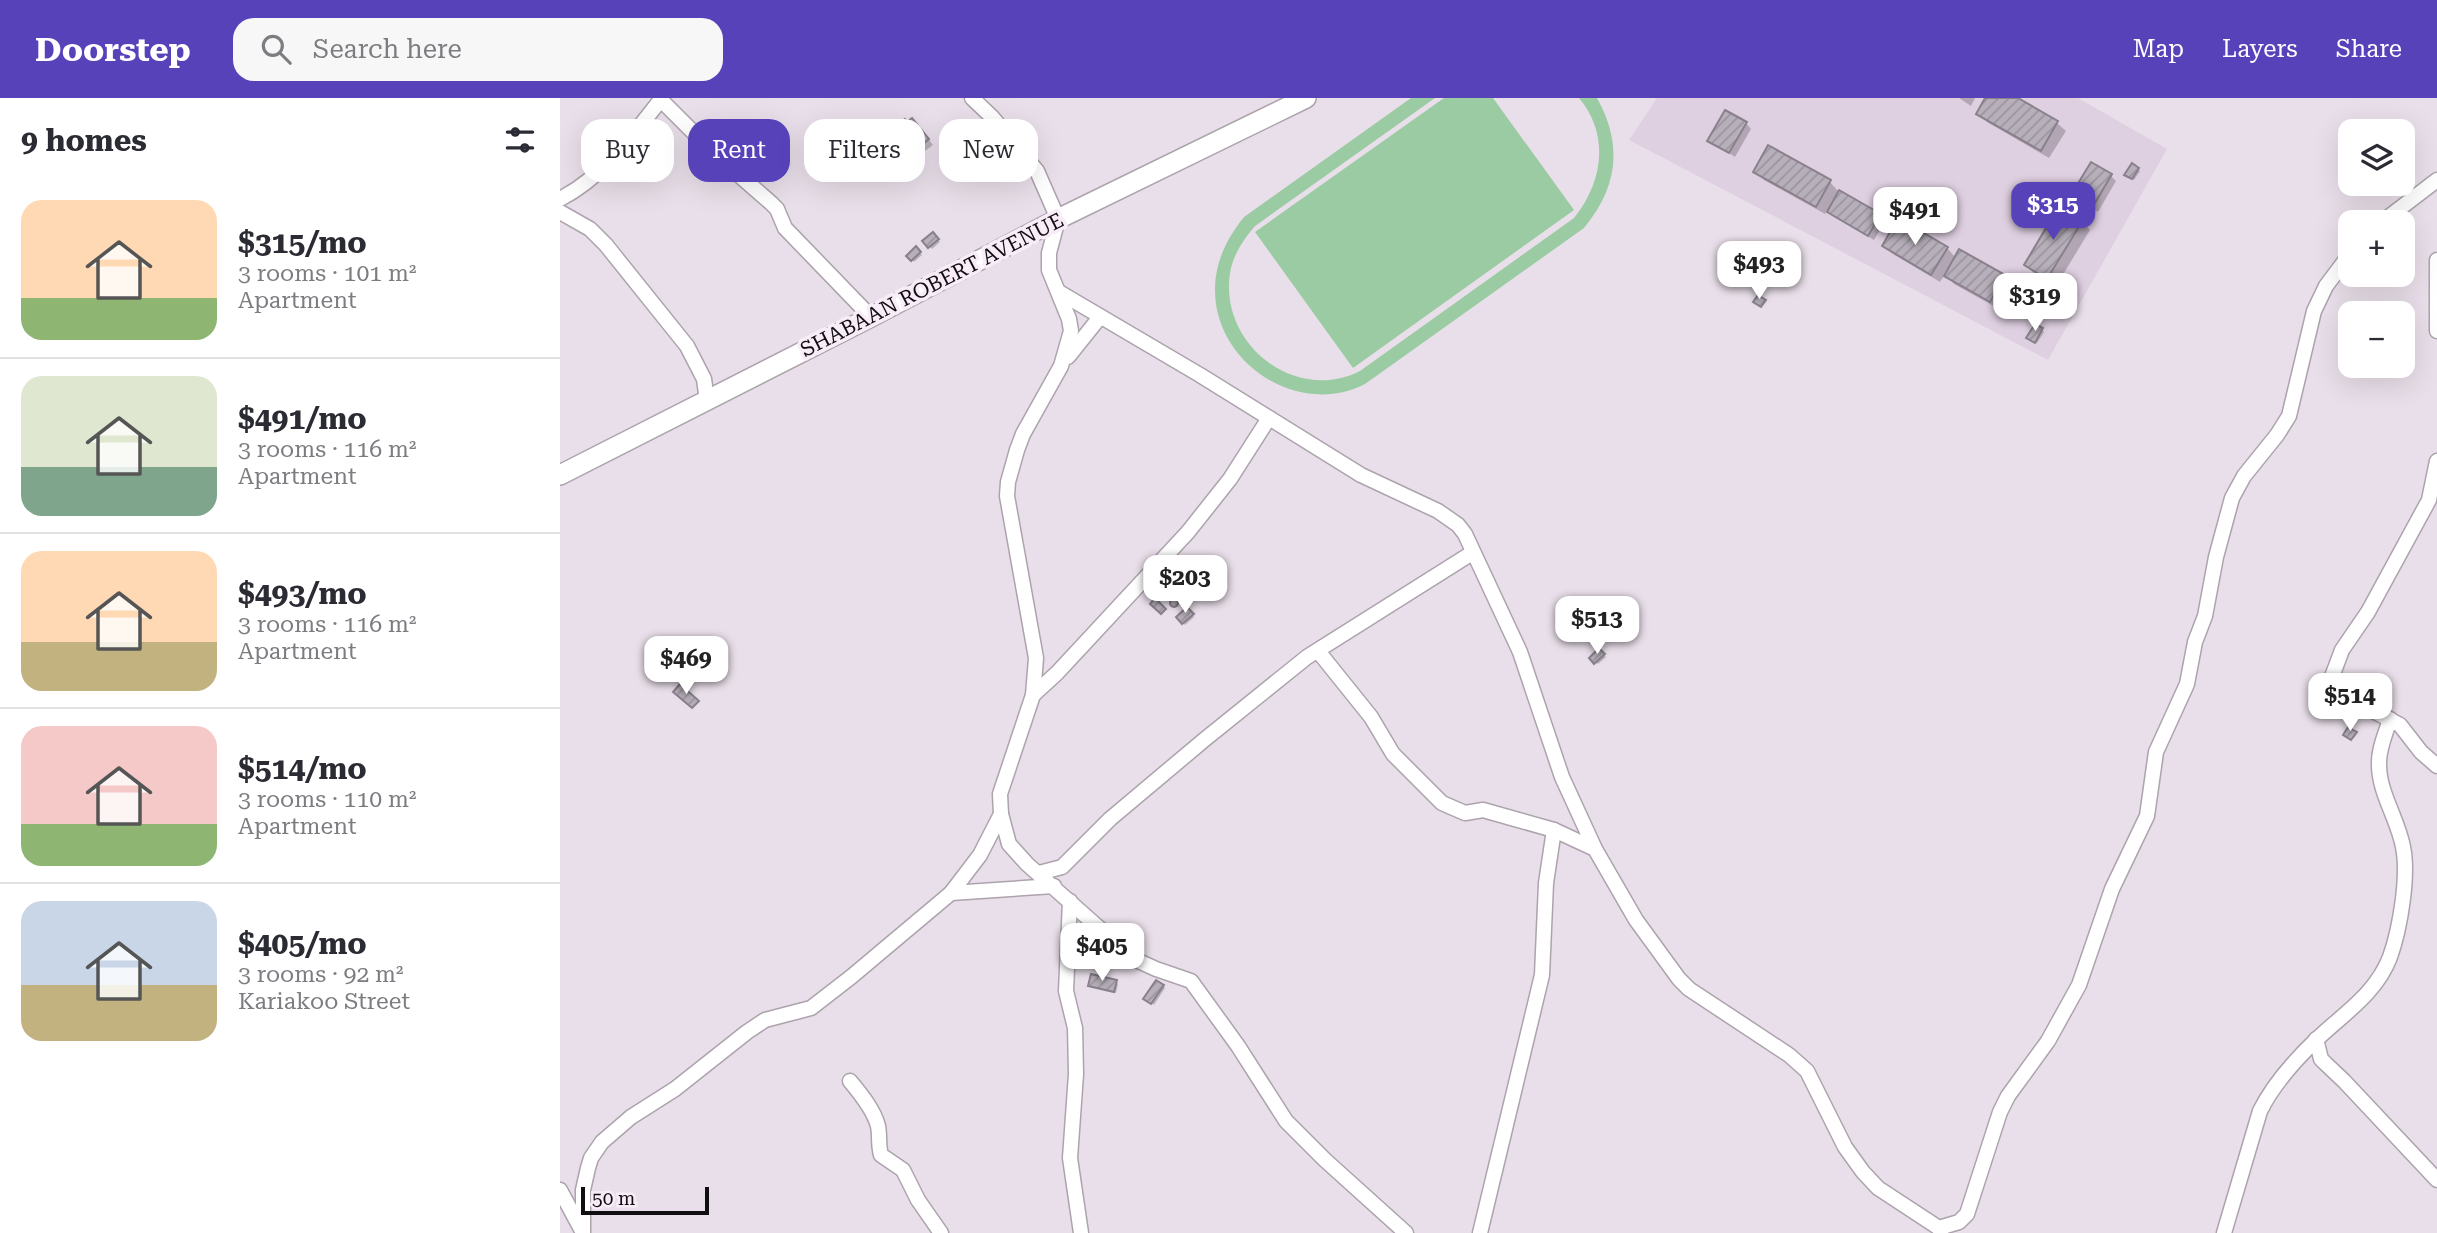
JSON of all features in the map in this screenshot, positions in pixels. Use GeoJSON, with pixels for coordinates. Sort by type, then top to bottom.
{"type":"FeatureCollection","features":[{"type":"Feature","properties":{"kind":"street"},"geometry":{"type":"LineString","coordinates":[[972,98],[992,117],[1037,171],[1058,219],[1048,264],[1071,331],[1061,366]]}},
{"type":"Feature","properties":{"kind":"street","name":"SHABAAN ROBERT AVENUE"},"geometry":{"type":"LineString","coordinates":[[560,475],[1058,219],[1307,98]]}},
{"type":"Feature","properties":{"kind":"street"},"geometry":{"type":"LineString","coordinates":[[560,199],[600,171],[662,99],[716,155],[777,209],[785,228],[871,317]]}},
{"type":"Feature","properties":{"kind":"street"},"geometry":{"type":"LineString","coordinates":[[2398,210],[2437,180]]}},
{"type":"Feature","properties":{"kind":"street"},"geometry":{"type":"LineString","coordinates":[[560,212],[590,229],[606,245],[687,346],[704,379],[707,401]]}},
{"type":"Feature","properties":{"kind":"street"},"geometry":{"type":"LineString","coordinates":[[2437,260],[2437,331]]}},
{"type":"Feature","properties":{"kind":"street"},"geometry":{"type":"LineString","coordinates":[[1059,292],[1361,475],[1438,511],[1458,525],[1465,534],[1520,652],[1562,777],[1595,849],[1636,920],[1679,979],[1704,1000],[1789,1055],[1807,1071],[1845,1147],[1863,1172],[1889,1196],[1940,1231],[1959,1222],[1967,1214],[2000,1112],[2008,1096],[2048,1041],[2079,985],[2112,889],[2147,816],[2156,752],[2187,684],[2195,642],[2205,616],[2216,557],[2232,498],[2289,416],[2314,311],[2326,286],[2338,270]]}},
{"type":"Feature","properties":{"kind":"street"},"geometry":{"type":"LineString","coordinates":[[1100,317],[1061,366],[1023,434],[1008,482],[1007,496],[1036,658],[1033,695],[1000,794],[1001,814],[1009,844],[1027,864],[1134,959],[1191,981],[1238,1046],[1286,1121],[1406,1233]]}},
{"type":"Feature","properties":{"kind":"street"},"geometry":{"type":"LineString","coordinates":[[1033,695],[1057,673],[1188,532],[1230,480],[1269,418]]}},
{"type":"Feature","properties":{"kind":"street"},"geometry":{"type":"LineString","coordinates":[[2437,461],[2429,500],[2368,612],[2342,650],[2330,677],[2333,690],[2390,719],[2406,731],[2421,752],[2437,766]]}},
{"type":"Feature","properties":{"kind":"street"},"geometry":{"type":"LineString","coordinates":[[1039,873],[1062,867],[1110,819],[1203,740],[1318,650],[1472,553]]}},
{"type":"Feature","properties":{"kind":"street"},"geometry":{"type":"LineString","coordinates":[[1318,650],[1371,717],[1393,754],[1442,803],[1465,813],[1483,810],[1554,830],[1595,849]]}},
{"type":"Feature","properties":{"kind":"street"},"geometry":{"type":"LineString","coordinates":[[2224,1233],[2260,1111],[2269,1094],[2287,1069],[2378,981],[2394,945],[2403,890],[2404,850],[2398,824],[2381,783],[2379,764],[2390,719]]}},
{"type":"Feature","properties":{"kind":"street"},"geometry":{"type":"LineString","coordinates":[[582,1232],[583,1190],[591,1158],[602,1142],[631,1116],[675,1089],[758,1024],[772,1018],[793,1015],[817,1004],[951,892],[980,855],[1001,814]]}},
{"type":"Feature","properties":{"kind":"street"},"geometry":{"type":"LineString","coordinates":[[1480,1233],[1542,975],[1546,883],[1554,830]]}},
{"type":"Feature","properties":{"kind":"street"},"geometry":{"type":"LineString","coordinates":[[951,892],[1054,886]]}},
{"type":"Feature","properties":{"kind":"street"},"geometry":{"type":"LineString","coordinates":[[1070,901],[1066,991],[1076,1043],[1070,1158],[1081,1233]]}},
{"type":"Feature","properties":{"kind":"street"},"geometry":{"type":"LineString","coordinates":[[2316,1039],[2326,1064],[2437,1180]]}},
{"type":"Feature","properties":{"kind":"street"},"geometry":{"type":"LineString","coordinates":[[850,1081],[864,1099],[877,1124],[881,1155],[903,1170],[918,1200],[942,1233]]}},
{"type":"Feature","properties":{"kind":"street"},"geometry":{"type":"LineString","coordinates":[[560,1190],[582,1232]]}},
{"type":"Feature","properties":{"kind":"shaded area"},"geometry":{"type":"Polygon","coordinates":[[[1657,98],[2078,98],[2167,149],[2048,360],[1629,140],[1657,98]]]}},
{"type":"Feature","properties":{"kind":"green space"},"geometry":{"type":"Polygon","coordinates":[[[1411,98],[1435,98],[1255,226],[1236,254],[1230,273],[1230,299],[1237,323],[1249,344],[1266,361],[1287,373],[1311,380],[1335,379],[1360,371],[1574,218],[1591,189],[1599,158],[1595,127],[1579,98],[1597,98],[1611,132],[1613,165],[1604,197],[1584,228],[1365,384],[1340,393],[1314,394],[1289,389],[1265,378],[1245,361],[1229,341],[1219,317],[1215,290],[1217,270],[1232,233],[1244,217],[1411,98]]]}},
{"type":"Feature","properties":{"kind":"green space"},"geometry":{"type":"Polygon","coordinates":[[[1444,98],[1493,98],[1574,210],[1353,368],[1255,232],[1444,98]]]}},
{"type":"Feature","properties":{"kind":"building"},"geometry":{"type":"Polygon","coordinates":[[[1985,98],[2018,98],[2058,121],[2041,151],[1976,114],[1985,98]]]}},
{"type":"Feature","properties":{"kind":"building"},"geometry":{"type":"Polygon","coordinates":[[[1725,110],[1747,122],[1729,153],[1707,141],[1725,110]]]}},
{"type":"Feature","properties":{"kind":"building"},"geometry":{"type":"Polygon","coordinates":[[[1768,145],[1831,180],[1816,207],[1753,172],[1768,145]]]}},
{"type":"Feature","properties":{"kind":"building"},"geometry":{"type":"Polygon","coordinates":[[[2091,162],[2112,174],[2092,208],[2071,195],[2091,162]]]}},
{"type":"Feature","properties":{"kind":"building"},"geometry":{"type":"Polygon","coordinates":[[[2132,163],[2139,168],[2132,179],[2124,175],[2132,163]]]}},
{"type":"Feature","properties":{"kind":"building"},"geometry":{"type":"Polygon","coordinates":[[[1839,190],[1881,214],[1868,236],[1827,212],[1839,190]]]}},
{"type":"Feature","properties":{"kind":"building"},"geometry":{"type":"Polygon","coordinates":[[[2059,206],[2083,220],[2047,279],[2024,265],[2059,206]]]}},
{"type":"Feature","properties":{"kind":"building"},"geometry":{"type":"Polygon","coordinates":[[[1898,218],[1948,247],[1931,275],[1882,246],[1898,218]]]}},
{"type":"Feature","properties":{"kind":"building"},"geometry":{"type":"Polygon","coordinates":[[[933,232],[939,239],[928,248],[922,241],[933,232]]]}},
{"type":"Feature","properties":{"kind":"building"},"geometry":{"type":"Polygon","coordinates":[[[916,246],[921,252],[911,261],[906,256],[916,246]]]}},
{"type":"Feature","properties":{"kind":"building"},"geometry":{"type":"Polygon","coordinates":[[[1959,249],[2005,275],[1990,302],[1944,276],[1959,249]]]}},
{"type":"Feature","properties":{"kind":"building"},"geometry":{"type":"Polygon","coordinates":[[[1758,295],[1766,300],[1761,307],[1753,302],[1758,295]]]}},
{"type":"Feature","properties":{"kind":"building"},"geometry":{"type":"Polygon","coordinates":[[[2035,324],[2043,328],[2035,343],[2026,338],[2035,324]]]}},
{"type":"Feature","properties":{"kind":"building"},"geometry":{"type":"Polygon","coordinates":[[[1155,598],[1166,609],[1161,614],[1150,604],[1155,598]]]}},
{"type":"Feature","properties":{"kind":"building"},"geometry":{"type":"Polygon","coordinates":[[[1174,599],[1178,603],[1174,607],[1170,603],[1174,599]]]}},
{"type":"Feature","properties":{"kind":"building"},"geometry":{"type":"Polygon","coordinates":[[[1187,607],[1194,614],[1182,624],[1176,617],[1187,607]]]}},
{"type":"Feature","properties":{"kind":"building"},"geometry":{"type":"Polygon","coordinates":[[[1599,648],[1605,654],[1594,664],[1589,658],[1599,648]]]}},
{"type":"Feature","properties":{"kind":"building"},"geometry":{"type":"Polygon","coordinates":[[[680,684],[699,701],[692,708],[673,692],[680,684]]]}},
{"type":"Feature","properties":{"kind":"building"},"geometry":{"type":"Polygon","coordinates":[[[2348,727],[2357,732],[2351,740],[2343,735],[2348,727]]]}},
{"type":"Feature","properties":{"kind":"building"},"geometry":{"type":"Polygon","coordinates":[[[1091,974],[1117,980],[1114,992],[1088,986],[1091,974]]]}},
{"type":"Feature","properties":{"kind":"building"},"geometry":{"type":"Polygon","coordinates":[[[1156,980],[1164,985],[1151,1004],[1143,999],[1156,980]]]}}]}
